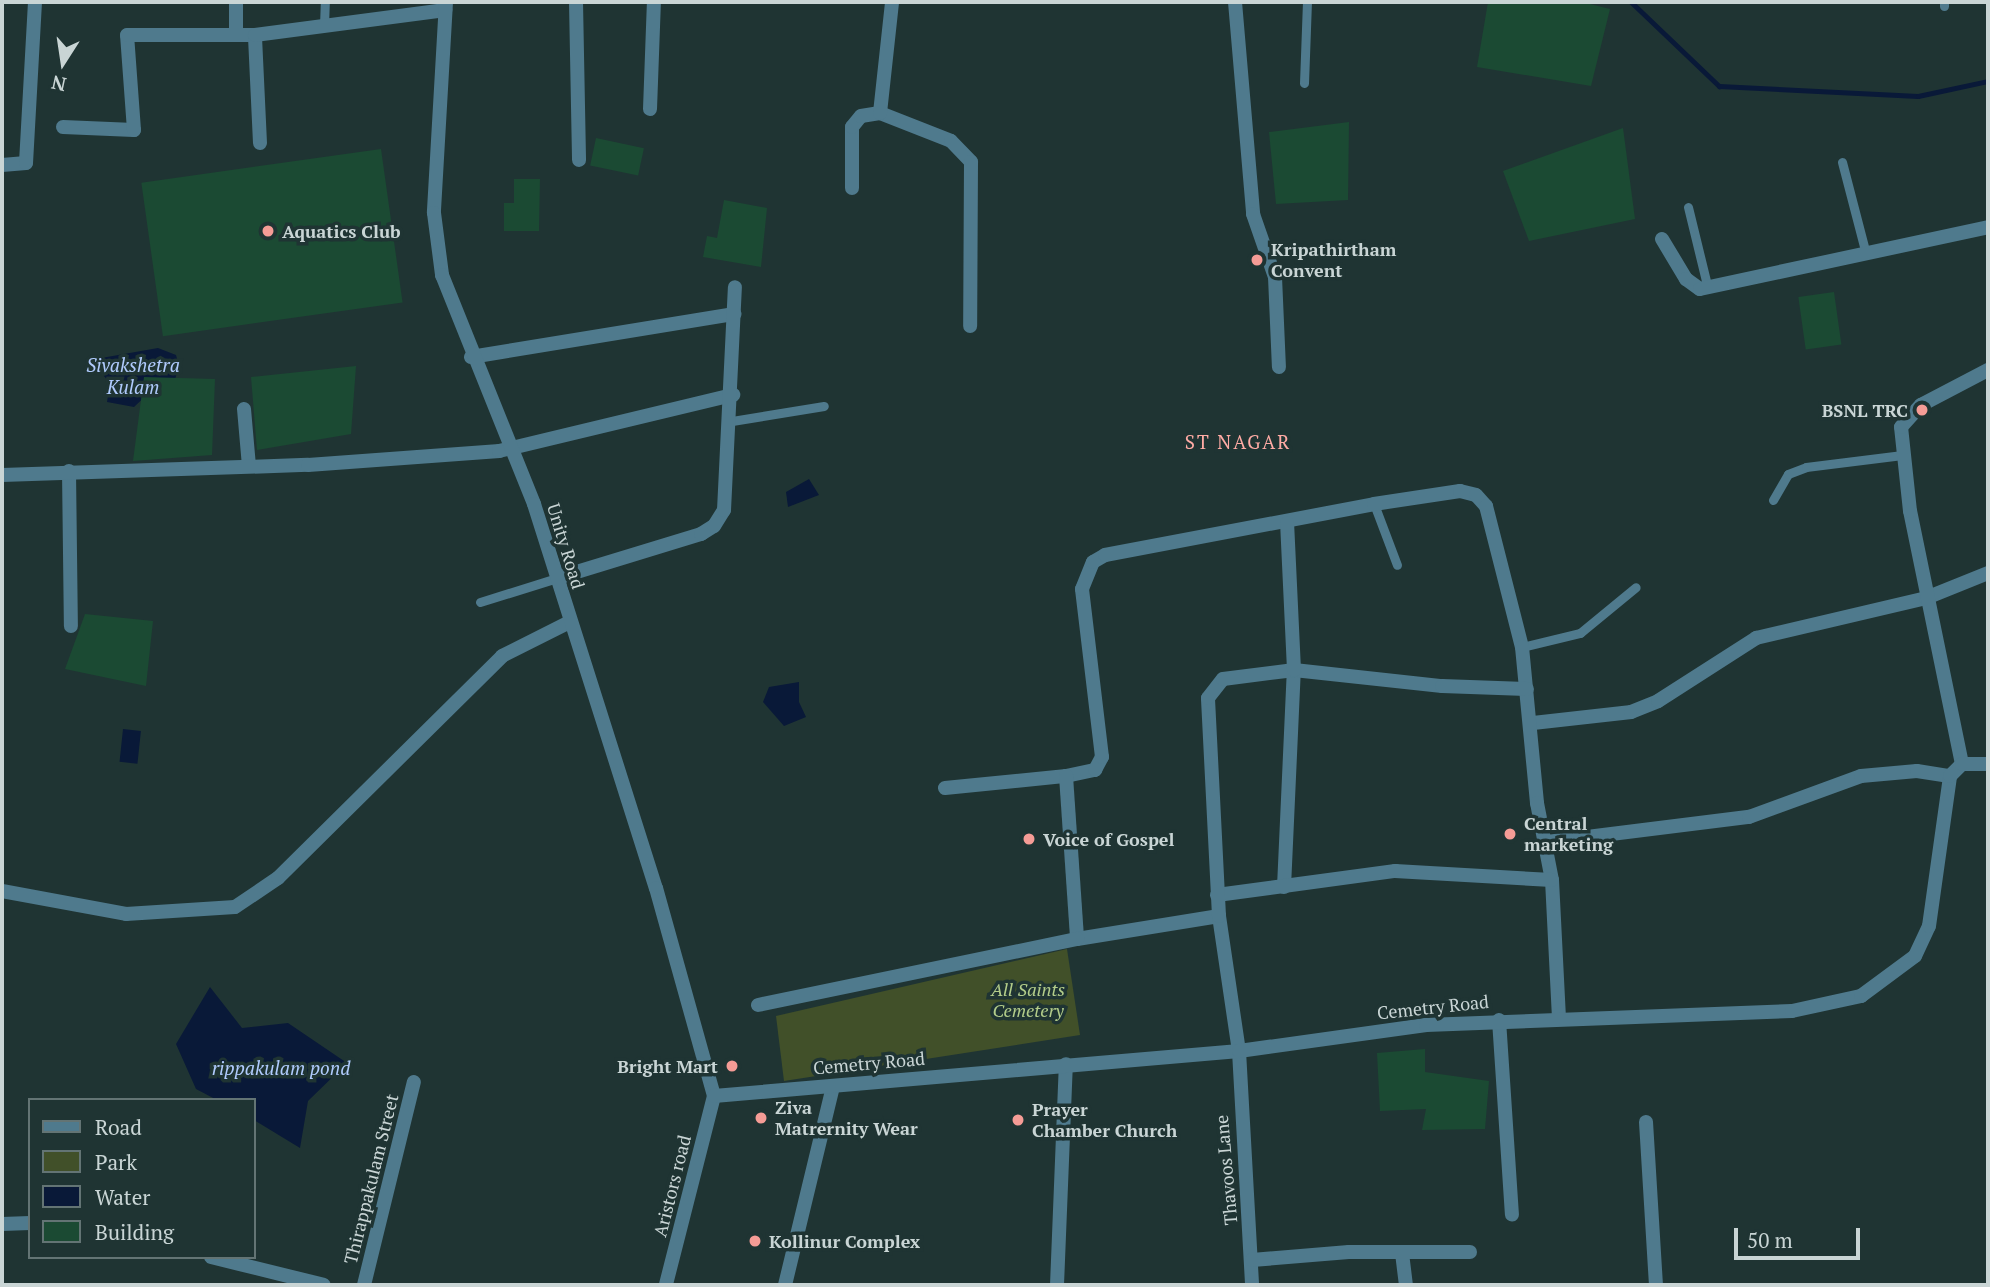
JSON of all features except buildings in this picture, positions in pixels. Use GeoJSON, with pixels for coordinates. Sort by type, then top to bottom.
{"type":"FeatureCollection","features":[{"type":"Feature","properties":{"kind":"street"},"geometry":{"type":"LineString","coordinates":[[2,165],[26,163],[34,2]]}},
{"type":"Feature","properties":{"kind":"street"},"geometry":{"type":"LineString","coordinates":[[576,2],[579,160]]}},
{"type":"Feature","properties":{"kind":"street"},"geometry":{"type":"LineString","coordinates":[[650,108],[654,2]]}},
{"type":"Feature","properties":{"kind":"street"},"geometry":{"type":"LineString","coordinates":[[880,113],[892,2]]}},
{"type":"Feature","properties":{"kind":"street"},"geometry":{"type":"LineString","coordinates":[[1235,2],[1253,214],[1275,277],[1279,367]]}},
{"type":"Feature","properties":{"kind":"street"},"geometry":{"type":"LineString","coordinates":[[236,6],[236,33]]}},
{"type":"Feature","properties":{"kind":"street"},"geometry":{"type":"LineString","coordinates":[[63,127],[134,131],[127,35],[256,35],[445,6]]}},
{"type":"Feature","properties":{"kind":"street","name":"Unity Road"},"geometry":{"type":"LineString","coordinates":[[445,6],[434,213],[442,275],[471,357],[514,446],[568,623],[656,888],[715,1096]]}},
{"type":"Feature","properties":{"kind":"street"},"geometry":{"type":"LineString","coordinates":[[256,35],[260,143]]}},
{"type":"Feature","properties":{"kind":"street"},"geometry":{"type":"LineString","coordinates":[[852,188],[852,127],[861,116],[880,113],[951,141],[971,162],[970,326]]}},
{"type":"Feature","properties":{"kind":"street"},"geometry":{"type":"LineString","coordinates":[[1662,239],[1686,279],[1708,289],[1988,227]]}},
{"type":"Feature","properties":{"kind":"street"},"geometry":{"type":"LineString","coordinates":[[556,578],[714,526],[729,487],[736,287]]}},
{"type":"Feature","properties":{"kind":"street"},"geometry":{"type":"LineString","coordinates":[[471,357],[735,314]]}},
{"type":"Feature","properties":{"kind":"street"},"geometry":{"type":"LineString","coordinates":[[1962,764],[1926,598],[1902,456],[1901,427],[1908,414],[1988,370]]}},
{"type":"Feature","properties":{"kind":"street"},"geometry":{"type":"LineString","coordinates":[[2,475],[250,467],[514,446],[733,395]]}},
{"type":"Feature","properties":{"kind":"street"},"geometry":{"type":"LineString","coordinates":[[244,409],[250,467]]}},
{"type":"Feature","properties":{"kind":"street"},"geometry":{"type":"LineString","coordinates":[[69,471],[71,626]]}},
{"type":"Feature","properties":{"kind":"street"},"geometry":{"type":"LineString","coordinates":[[945,788],[1066,776],[1095,770],[1102,757],[1082,589],[1093,562],[1105,555],[1287,523],[1374,504],[1460,491],[1476,495],[1486,506],[1522,647],[1533,723],[1538,803],[1552,880],[1559,1016]]}},
{"type":"Feature","properties":{"kind":"street"},"geometry":{"type":"LineString","coordinates":[[1284,887],[1294,670],[1287,523]]}},
{"type":"Feature","properties":{"kind":"street"},"geometry":{"type":"LineString","coordinates":[[1533,723],[1631,712],[1658,701],[1756,638],[1926,598],[1988,573]]}},
{"type":"Feature","properties":{"kind":"street"},"geometry":{"type":"LineString","coordinates":[[2,891],[126,914],[235,907],[278,877],[407,755],[485,670],[568,623]]}},
{"type":"Feature","properties":{"kind":"street","name":"Thavoos Lane"},"geometry":{"type":"LineString","coordinates":[[1252,1285],[1239,1051],[1217,895],[1217,808],[1208,698],[1223,679],[1294,670],[1442,686],[1527,688]]}},
{"type":"Feature","properties":{"kind":"street"},"geometry":{"type":"LineString","coordinates":[[1547,842],[1749,817],[1861,776],[1917,771],[1950,776],[1962,764],[1988,764]]}},
{"type":"Feature","properties":{"kind":"street"},"geometry":{"type":"LineString","coordinates":[[1066,776],[1077,939]]}},
{"type":"Feature","properties":{"kind":"street","name":"Cemetry Road"},"geometry":{"type":"LineString","coordinates":[[715,1096],[1239,1051],[1499,1020],[1559,1016],[1791,1011],[1861,996],[1915,956],[1929,926],[1950,776]]}},
{"type":"Feature","properties":{"kind":"street"},"geometry":{"type":"LineString","coordinates":[[1217,895],[1395,872],[1552,880]]}},
{"type":"Feature","properties":{"kind":"street"},"geometry":{"type":"LineString","coordinates":[[758,1005],[1077,939],[1219,916]]}},
{"type":"Feature","properties":{"kind":"street"},"geometry":{"type":"LineString","coordinates":[[1499,1020],[1512,1215]]}},
{"type":"Feature","properties":{"kind":"street"},"geometry":{"type":"LineString","coordinates":[[1057,1285],[1066,1065]]}},
{"type":"Feature","properties":{"kind":"street","name":"Thirappakulam Street"},"geometry":{"type":"LineString","coordinates":[[364,1285],[414,1082]]}},
{"type":"Feature","properties":{"kind":"street"},"geometry":{"type":"LineString","coordinates":[[785,1285],[833,1087]]}},
{"type":"Feature","properties":{"kind":"street","name":"Aristors road"},"geometry":{"type":"LineString","coordinates":[[666,1285],[715,1096]]}},
{"type":"Feature","properties":{"kind":"street"},"geometry":{"type":"LineString","coordinates":[[1646,1122],[1656,1285]]}},
{"type":"Feature","properties":{"kind":"street"},"geometry":{"type":"LineString","coordinates":[[2,1224],[28,1223]]}},
{"type":"Feature","properties":{"kind":"street"},"geometry":{"type":"LineString","coordinates":[[1252,1260],[1470,1252]]}},
{"type":"Feature","properties":{"kind":"street"},"geometry":{"type":"LineString","coordinates":[[1402,1253],[1406,1285]]}},
{"type":"Feature","properties":{"kind":"street"},"geometry":{"type":"LineString","coordinates":[[219,1259],[324,1285]]}},
{"type":"Feature","properties":{"kind":"lane"},"geometry":{"type":"LineString","coordinates":[[324,26],[325,2]]}},
{"type":"Feature","properties":{"kind":"lane"},"geometry":{"type":"LineString","coordinates":[[1304,83],[1307,2]]}},
{"type":"Feature","properties":{"kind":"lane"},"geometry":{"type":"LineString","coordinates":[[1842,162],[1866,254]]}},
{"type":"Feature","properties":{"kind":"lane"},"geometry":{"type":"LineString","coordinates":[[1688,208],[1708,289]]}},
{"type":"Feature","properties":{"kind":"lane"},"geometry":{"type":"LineString","coordinates":[[732,421],[824,406]]}},
{"type":"Feature","properties":{"kind":"lane"},"geometry":{"type":"LineString","coordinates":[[1773,500],[1788,474],[1806,467],[1902,456]]}},
{"type":"Feature","properties":{"kind":"lane"},"geometry":{"type":"LineString","coordinates":[[1374,504],[1397,565]]}},
{"type":"Feature","properties":{"kind":"lane"},"geometry":{"type":"LineString","coordinates":[[480,603],[556,578]]}},
{"type":"Feature","properties":{"kind":"lane"},"geometry":{"type":"LineString","coordinates":[[1522,647],[1580,633],[1636,587]]}},
{"type":"Feature","properties":{"kind":"green space","name":"All Saints Cemetery"},"geometry":{"type":"Polygon","coordinates":[[[1067,949],[1080,1035],[784,1081],[776,1016],[1067,949]]]}},
{"type":"Feature","properties":{"kind":"water","name":"Sivakshetra Kulam"},"geometry":{"type":"Polygon","coordinates":[[[158,348],[176,355],[179,366],[172,390],[152,390],[134,407],[107,402],[110,383],[90,360],[158,348]]]}},
{"type":"Feature","properties":{"kind":"water"},"geometry":{"type":"Polygon","coordinates":[[[809,479],[819,495],[788,507],[786,492],[809,479]]]}},
{"type":"Feature","properties":{"kind":"water"},"geometry":{"type":"Polygon","coordinates":[[[799,682],[799,702],[806,717],[784,726],[763,702],[769,687],[799,682]]]}},
{"type":"Feature","properties":{"kind":"water"},"geometry":{"type":"Polygon","coordinates":[[[123,729],[141,731],[137,764],[120,762],[123,729]]]}},
{"type":"Feature","properties":{"kind":"water","name":"rippakulam pond"},"geometry":{"type":"Polygon","coordinates":[[[210,987],[242,1028],[288,1023],[347,1063],[308,1101],[300,1148],[256,1121],[256,1098],[213,1098],[196,1089],[176,1044],[210,987]]]}},
{"type":"Feature","properties":{"kind":"waterway"},"geometry":{"type":"LineString","coordinates":[[1631,2],[1719,86],[1918,96],[1988,81]]}},
{"type":"Feature","properties":{"kind":"place","name":"Aquatics Club"},"geometry":{"type":"Point","coordinates":[268,231]}},
{"type":"Feature","properties":{"kind":"place","name":"Kripathirtham Convent"},"geometry":{"type":"Point","coordinates":[1257,260]}},
{"type":"Feature","properties":{"kind":"place","name":"BSNL TRC"},"geometry":{"type":"Point","coordinates":[1922,410]}},
{"type":"Feature","properties":{"kind":"place","name":"Central marketing"},"geometry":{"type":"Point","coordinates":[1510,834]}},
{"type":"Feature","properties":{"kind":"place","name":"Voice of Gospel"},"geometry":{"type":"Point","coordinates":[1029,839]}},
{"type":"Feature","properties":{"kind":"place","name":"Bright Mart"},"geometry":{"type":"Point","coordinates":[732,1066]}},
{"type":"Feature","properties":{"kind":"place","name":"Ziva Matrernity Wear"},"geometry":{"type":"Point","coordinates":[761,1118]}},
{"type":"Feature","properties":{"kind":"place","name":"Prayer Chamber Church"},"geometry":{"type":"Point","coordinates":[1018,1120]}},
{"type":"Feature","properties":{"kind":"place","name":"Kollinur Complex"},"geometry":{"type":"Point","coordinates":[755,1241]}},
{"type":"Feature","properties":{"kind":"district","name":"ST NAGAR"},"geometry":{"type":"Point","coordinates":[1238,442]}}]}
